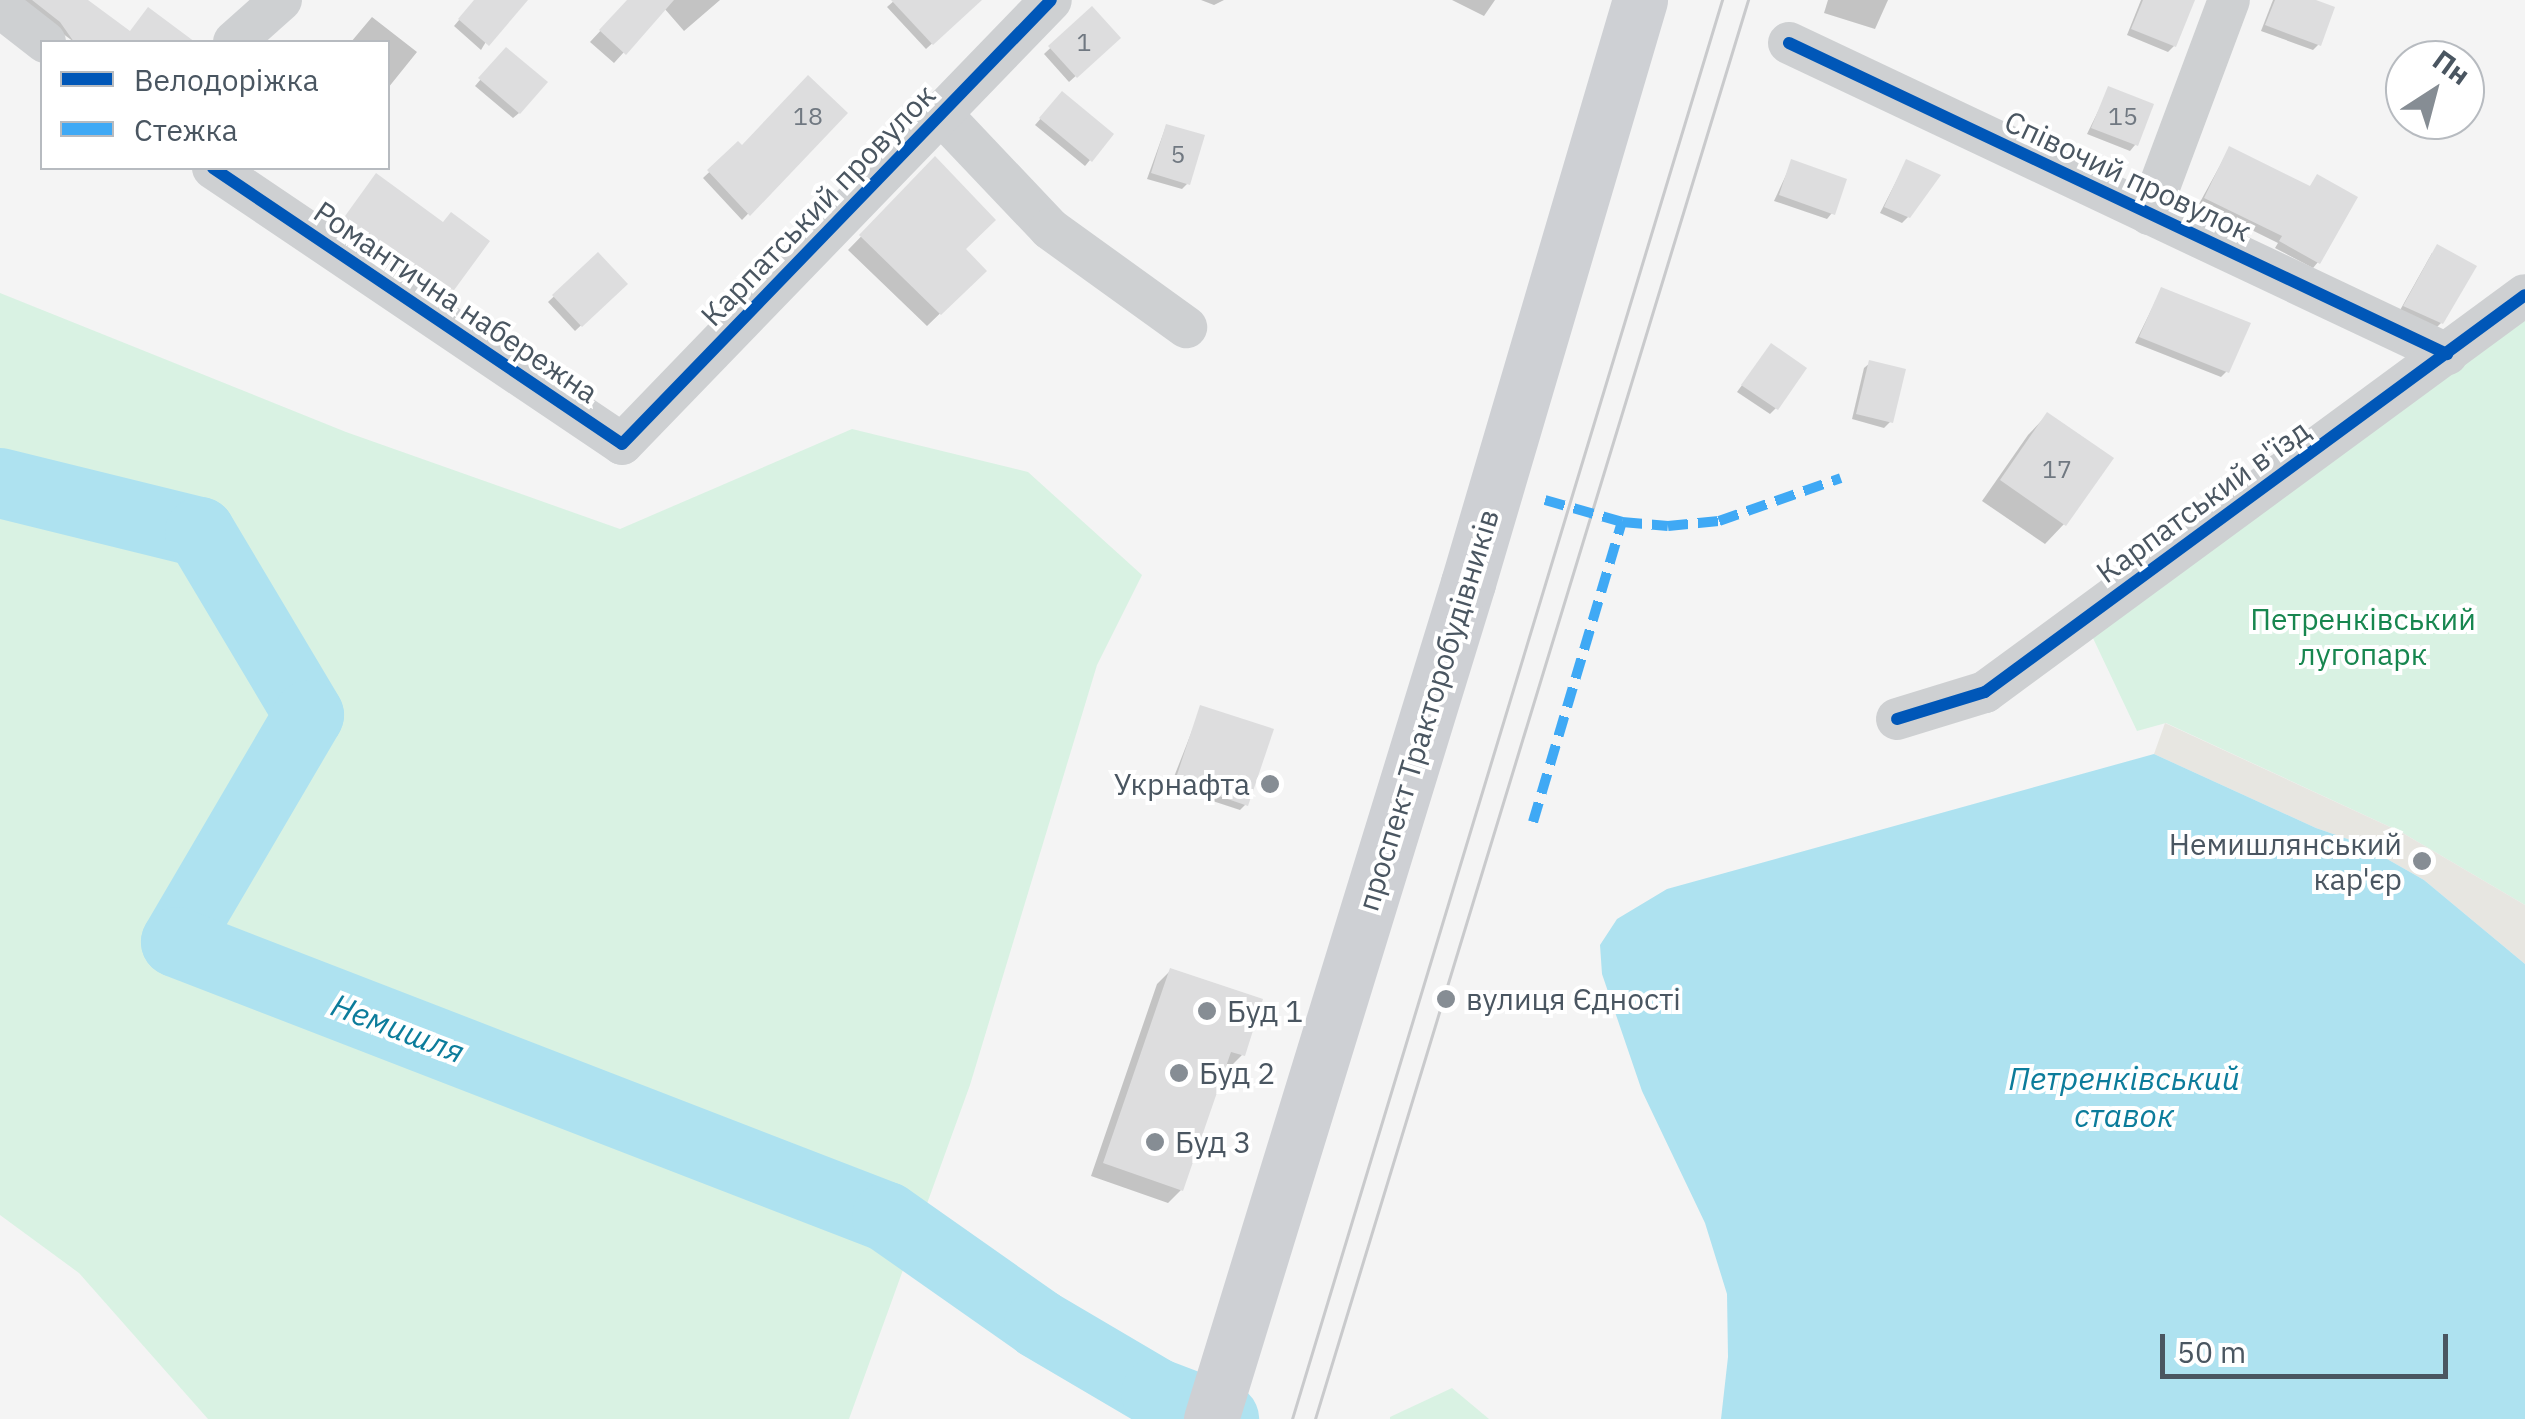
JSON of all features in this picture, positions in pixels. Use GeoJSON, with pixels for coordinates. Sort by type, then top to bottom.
{"type":"FeatureCollection","features":[{"type":"Feature","properties":{"kind":"main road","name":"проспект Тракторобудівників"},"geometry":{"type":"LineString","coordinates":[[1211,1419],[1468,583],[1640,0]]}},
{"type":"Feature","properties":{"kind":"street"},"geometry":{"type":"LineString","coordinates":[[236,40],[280,0]]}},
{"type":"Feature","properties":{"kind":"street","name":"Карпатський провулок"},"geometry":{"type":"LineString","coordinates":[[622,444],[1051,0]]}},
{"type":"Feature","properties":{"kind":"street"},"geometry":{"type":"LineString","coordinates":[[2149,214],[2229,0]]}},
{"type":"Feature","properties":{"kind":"street"},"geometry":{"type":"LineString","coordinates":[[0,8],[42,40]]}},
{"type":"Feature","properties":{"kind":"street","name":"Співочий провулок"},"geometry":{"type":"LineString","coordinates":[[1789,43],[2446,354]]}},
{"type":"Feature","properties":{"kind":"street"},"geometry":{"type":"LineString","coordinates":[[941,114],[1050,229],[1186,326]]}},
{"type":"Feature","properties":{"kind":"street","name":"Романтична набережна"},"geometry":{"type":"LineString","coordinates":[[216,170],[622,444]]}},
{"type":"Feature","properties":{"kind":"street","name":"Карпатський в'їзд"},"geometry":{"type":"LineString","coordinates":[[1897,720],[1985,692],[2525,296]]}},
{"type":"Feature","properties":{"kind":"green space"},"geometry":{"type":"Polygon","coordinates":[[[0,293],[346,432],[620,529],[852,429],[1028,472],[1142,575],[1097,665],[970,1085],[849,1419],[208,1419],[79,1273],[0,1215],[0,293]]]}},
{"type":"Feature","properties":{"kind":"green space","name":"Петренківський лугопарк"},"geometry":{"type":"Polygon","coordinates":[[[2525,309],[2525,905],[2401,832],[2166,723],[2137,731],[2092,636],[2525,309]]]}},
{"type":"Feature","properties":{"kind":"green space"},"geometry":{"type":"Polygon","coordinates":[[[1452,1388],[1489,1419],[1390,1419],[1390,1417],[1452,1388]]]}},
{"type":"Feature","properties":{"kind":"sand","name":"Немишлянський кар'єр"},"geometry":{"type":"Polygon","coordinates":[[[2165,723],[2401,832],[2525,905],[2525,964],[2424,880],[2359,843],[2316,828],[2154,754],[2165,723]]]}},
{"type":"Feature","properties":{"kind":"water","name":"Петренківський ставок"},"geometry":{"type":"Polygon","coordinates":[[[2154,754],[2316,828],[2359,843],[2424,880],[2525,964],[2525,1419],[1721,1419],[1728,1357],[1727,1294],[1705,1223],[1642,1091],[1602,974],[1600,945],[1617,919],[1667,889],[2154,754]]]}},
{"type":"Feature","properties":{"kind":"building"},"geometry":{"type":"Polygon","coordinates":[[[32,0],[88,0],[130,31],[148,7],[192,40],[73,40],[60,22],[32,0]]]}},
{"type":"Feature","properties":{"kind":"building"},"geometry":{"type":"Polygon","coordinates":[[[474,0],[528,0],[489,46],[458,19],[474,0]]]}},
{"type":"Feature","properties":{"kind":"building"},"geometry":{"type":"Polygon","coordinates":[[[627,0],[674,0],[626,55],[599,30],[627,0]]]}},
{"type":"Feature","properties":{"kind":"building"},"geometry":{"type":"Polygon","coordinates":[[[891,0],[982,0],[933,45],[891,0]]]}},
{"type":"Feature","properties":{"kind":"building"},"geometry":{"type":"Polygon","coordinates":[[[2143,0],[2195,0],[2176,47],[2131,29],[2143,0]]]}},
{"type":"Feature","properties":{"kind":"building"},"geometry":{"type":"Polygon","coordinates":[[[2275,0],[2316,0],[2335,7],[2321,46],[2265,25],[2275,0]]]}},
{"type":"Feature","properties":{"kind":"building"},"geometry":{"type":"Polygon","coordinates":[[[1092,6],[1121,38],[1077,78],[1048,46],[1092,6]]]}},
{"type":"Feature","properties":{"kind":"building"},"geometry":{"type":"Polygon","coordinates":[[[506,47],[548,82],[520,114],[478,78],[506,47]]]}},
{"type":"Feature","properties":{"kind":"building"},"geometry":{"type":"Polygon","coordinates":[[[808,75],[848,113],[750,216],[707,170],[738,141],[742,145],[808,75]]]}},
{"type":"Feature","properties":{"kind":"building"},"geometry":{"type":"Polygon","coordinates":[[[2108,86],[2154,104],[2138,146],[2091,128],[2108,86]]]}},
{"type":"Feature","properties":{"kind":"building"},"geometry":{"type":"Polygon","coordinates":[[[1062,91],[1114,134],[1092,162],[1039,118],[1062,91]]]}},
{"type":"Feature","properties":{"kind":"building"},"geometry":{"type":"Polygon","coordinates":[[[1166,124],[1205,135],[1190,185],[1151,173],[1166,124]]]}},
{"type":"Feature","properties":{"kind":"building"},"geometry":{"type":"Polygon","coordinates":[[[2229,146],[2310,186],[2317,174],[2358,197],[2320,264],[2279,241],[2282,236],[2204,198],[2229,146]]]}},
{"type":"Feature","properties":{"kind":"building"},"geometry":{"type":"Polygon","coordinates":[[[935,156],[996,220],[966,249],[987,271],[941,315],[859,235],[935,156]]]}},
{"type":"Feature","properties":{"kind":"building"},"geometry":{"type":"Polygon","coordinates":[[[1791,159],[1847,179],[1835,215],[1779,195],[1791,159]]]}},
{"type":"Feature","properties":{"kind":"building"},"geometry":{"type":"Polygon","coordinates":[[[1906,159],[1941,175],[1910,218],[1884,207],[1906,159]]]}},
{"type":"Feature","properties":{"kind":"building"},"geometry":{"type":"Polygon","coordinates":[[[376,173],[443,222],[451,212],[490,241],[449,297],[340,223],[376,173]]]}},
{"type":"Feature","properties":{"kind":"building"},"geometry":{"type":"Polygon","coordinates":[[[2437,244],[2477,266],[2443,324],[2403,306],[2437,244]]]}},
{"type":"Feature","properties":{"kind":"building"},"geometry":{"type":"Polygon","coordinates":[[[598,252],[628,284],[582,327],[552,295],[598,252]]]}},
{"type":"Feature","properties":{"kind":"building"},"geometry":{"type":"Polygon","coordinates":[[[2161,287],[2251,323],[2229,373],[2139,337],[2161,287]]]}},
{"type":"Feature","properties":{"kind":"building"},"geometry":{"type":"Polygon","coordinates":[[[1771,343],[1807,368],[1778,410],[1741,385],[1771,343]]]}},
{"type":"Feature","properties":{"kind":"building"},"geometry":{"type":"Polygon","coordinates":[[[1869,360],[1906,369],[1893,423],[1856,414],[1869,360]]]}},
{"type":"Feature","properties":{"kind":"building"},"geometry":{"type":"Polygon","coordinates":[[[2047,412],[2114,458],[2066,526],[2000,480],[2047,412]]]}},
{"type":"Feature","properties":{"kind":"building"},"geometry":{"type":"Polygon","coordinates":[[[1200,705],[1274,729],[1248,806],[1175,781],[1200,705]]]}},
{"type":"Feature","properties":{"kind":"building"},"geometry":{"type":"Polygon","coordinates":[[[1170,968],[1263,999],[1245,1056],[1231,1052],[1183,1191],[1103,1163],[1170,968]]]}},
{"type":"Feature","properties":{"kind":"waterway","name":"Немишля"},"geometry":{"type":"LineString","coordinates":[[0,483],[200,532],[309,715],[176,942],[887,1217],[1039,1324],[1156,1393],[1224,1419]]}},
{"type":"Feature","properties":{"kind":"tram line"},"geometry":{"type":"LineString","coordinates":[[1292,1419],[1722,0]]}},
{"type":"Feature","properties":{"kind":"tram line"},"geometry":{"type":"LineString","coordinates":[[1315,1419],[1748,0]]}},
{"type":"Feature","properties":{"kind":"marked path"},"geometry":{"type":"LineString","coordinates":[[1545,500],[1622,522],[1668,526],[1719,521],[1841,478]]}},
{"type":"Feature","properties":{"kind":"marked path"},"geometry":{"type":"LineString","coordinates":[[1533,822],[1622,522]]}},
{"type":"Feature","properties":{"kind":"cycle path"},"geometry":{"type":"LineString","coordinates":[[216,170],[622,444],[1051,0]]}},
{"type":"Feature","properties":{"kind":"cycle path"},"geometry":{"type":"LineString","coordinates":[[1789,43],[2447,354]]}},
{"type":"Feature","properties":{"kind":"cycle path"},"geometry":{"type":"LineString","coordinates":[[1897,719],[1985,692],[2525,295]]}},
{"type":"Feature","properties":{"kind":"place","name":"Укрнафта"},"geometry":{"type":"Point","coordinates":[1270,784]}},
{"type":"Feature","properties":{"kind":"place","name":"Немишлянський кар'єр"},"geometry":{"type":"Point","coordinates":[2422,861]}},
{"type":"Feature","properties":{"kind":"place","name":"вулиця Єдності"},"geometry":{"type":"Point","coordinates":[1446,999]}},
{"type":"Feature","properties":{"kind":"place","name":"Буд 1"},"geometry":{"type":"Point","coordinates":[1207,1011]}},
{"type":"Feature","properties":{"kind":"place","name":"Буд 2"},"geometry":{"type":"Point","coordinates":[1179,1073]}},
{"type":"Feature","properties":{"kind":"place","name":"Буд 3"},"geometry":{"type":"Point","coordinates":[1155,1142]}}]}
